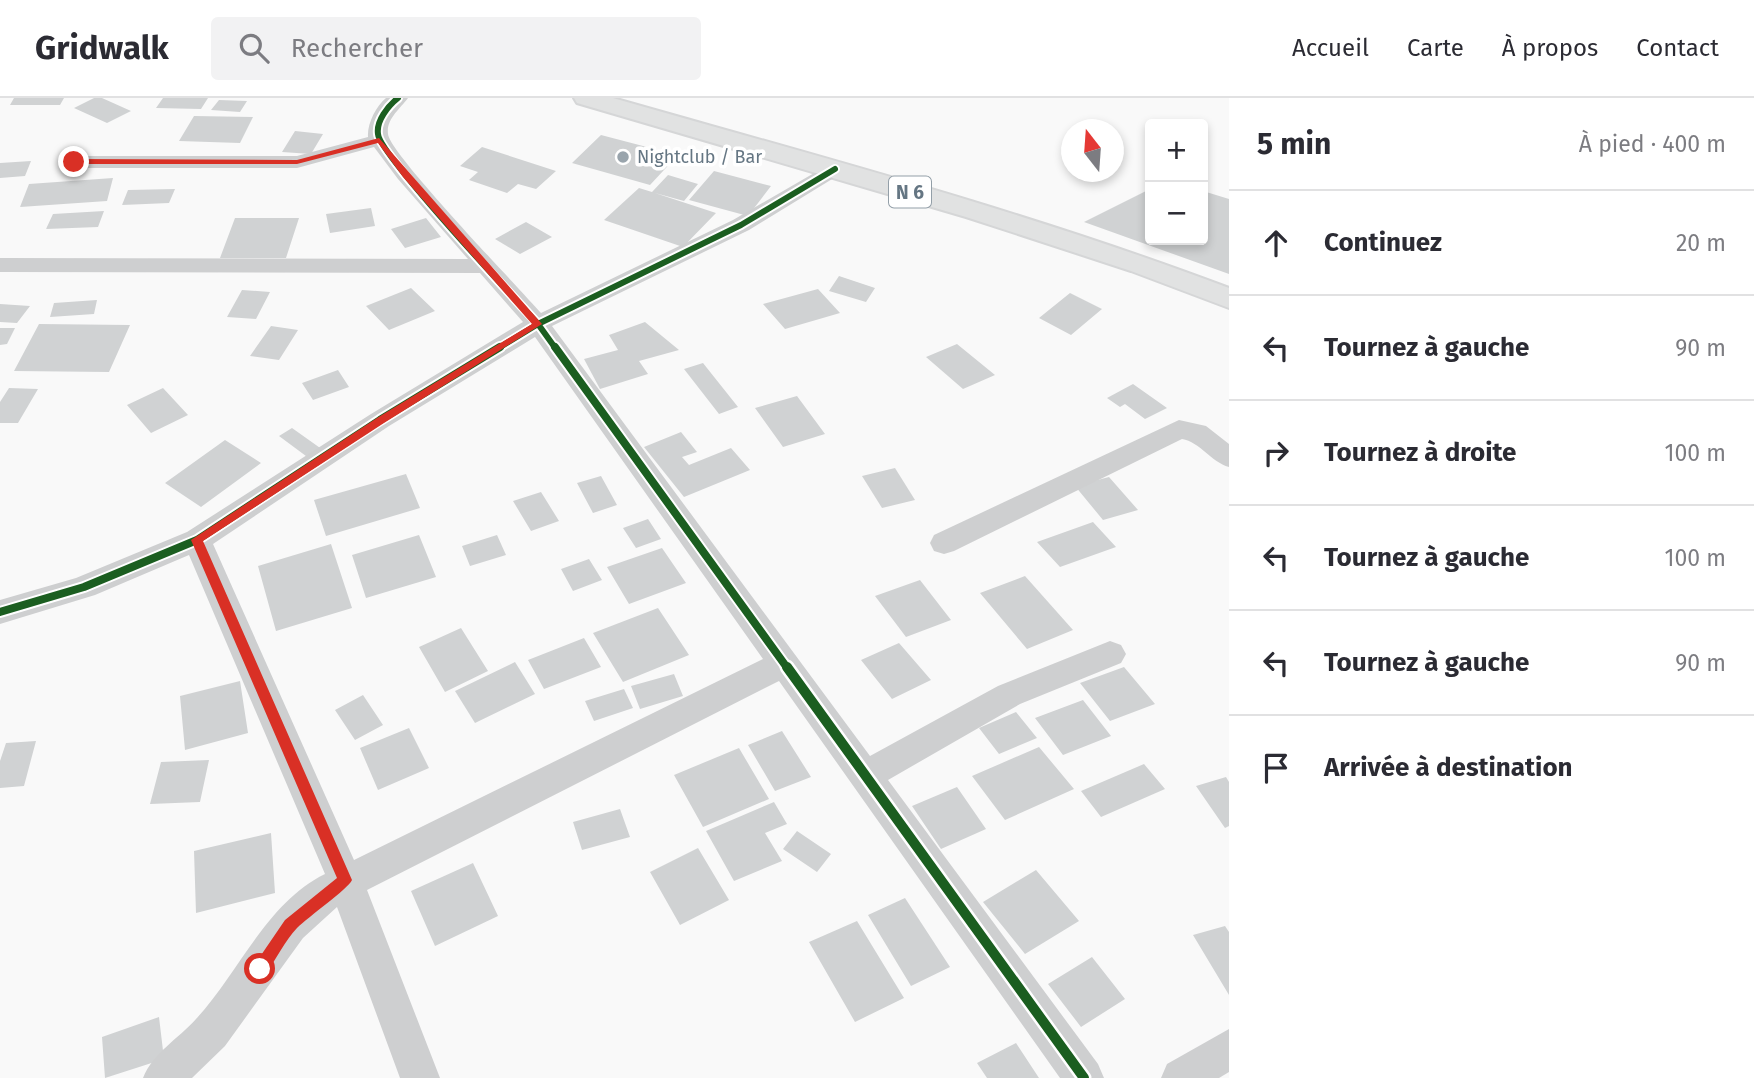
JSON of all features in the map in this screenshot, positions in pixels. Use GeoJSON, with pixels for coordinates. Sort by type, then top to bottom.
{"type":"FeatureCollection","features":[{"type":"Feature","properties":{"kind":"main road","name":"N 6"},"geometry":{"type":"LineString","coordinates":[[586,98],[976,211],[1141,265],[1229,299]]}},
{"type":"Feature","properties":{"kind":"street"},"geometry":{"type":"LineString","coordinates":[[398,98],[388,106],[380,123],[377,132],[379,141],[405,175],[538,324],[1084,1078]]}},
{"type":"Feature","properties":{"kind":"street"},"geometry":{"type":"LineString","coordinates":[[74,162],[297,162],[379,141]]}},
{"type":"Feature","properties":{"kind":"street"},"geometry":{"type":"LineString","coordinates":[[0,612],[85,587],[197,540],[380,421],[538,324],[741,225],[835,169]]}},
{"type":"Feature","properties":{"kind":"street"},"geometry":{"type":"LineString","coordinates":[[0,265],[487,266]]}},
{"type":"Feature","properties":{"kind":"street"},"geometry":{"type":"LineString","coordinates":[[944,544],[1179,429],[1197,432],[1229,458]]}},
{"type":"Feature","properties":{"kind":"street"},"geometry":{"type":"LineString","coordinates":[[197,540],[345,880],[420,1078]]}},
{"type":"Feature","properties":{"kind":"street"},"geometry":{"type":"LineString","coordinates":[[866,775],[1009,695],[1110,654]]}},
{"type":"Feature","properties":{"kind":"street"},"geometry":{"type":"LineString","coordinates":[[163,1078],[211,1032],[290,925],[328,891],[345,880],[785,663]]}},
{"type":"Feature","properties":{"kind":"street"},"geometry":{"type":"LineString","coordinates":[[1181,1078],[1229,1049]]}},
{"type":"Feature","properties":{"kind":"building"},"geometry":{"type":"Polygon","coordinates":[[[14,98],[64,98],[60,105],[10,105],[14,98]]]}},
{"type":"Feature","properties":{"kind":"building"},"geometry":{"type":"Polygon","coordinates":[[[94,98],[102,98],[131,111],[107,123],[74,108],[94,98]]]}},
{"type":"Feature","properties":{"kind":"building"},"geometry":{"type":"Polygon","coordinates":[[[163,98],[208,98],[201,109],[156,108],[163,98]]]}},
{"type":"Feature","properties":{"kind":"building"},"geometry":{"type":"Polygon","coordinates":[[[219,100],[247,101],[240,112],[211,110],[219,100]]]}},
{"type":"Feature","properties":{"kind":"building"},"geometry":{"type":"Polygon","coordinates":[[[194,116],[253,117],[240,143],[179,141],[194,116]]]}},
{"type":"Feature","properties":{"kind":"building"},"geometry":{"type":"Polygon","coordinates":[[[295,131],[323,134],[311,154],[282,152],[295,131]]]}},
{"type":"Feature","properties":{"kind":"building"},"geometry":{"type":"Polygon","coordinates":[[[601,135],[677,156],[650,185],[572,163],[601,135]]]}},
{"type":"Feature","properties":{"kind":"building"},"geometry":{"type":"Polygon","coordinates":[[[482,147],[556,171],[536,189],[518,184],[507,193],[469,180],[478,172],[460,166],[482,147]]]}},
{"type":"Feature","properties":{"kind":"building"},"geometry":{"type":"Polygon","coordinates":[[[31,161],[25,176],[0,178],[0,163],[31,161]]]}},
{"type":"Feature","properties":{"kind":"building"},"geometry":{"type":"Polygon","coordinates":[[[714,171],[771,186],[748,216],[689,200],[714,171]]]}},
{"type":"Feature","properties":{"kind":"building"},"geometry":{"type":"Polygon","coordinates":[[[668,175],[698,184],[684,201],[655,193],[716,213],[683,247],[604,220],[639,188],[652,192],[668,175]]]}},
{"type":"Feature","properties":{"kind":"building"},"geometry":{"type":"Polygon","coordinates":[[[113,178],[107,201],[20,207],[29,184],[113,178]]]}},
{"type":"Feature","properties":{"kind":"building"},"geometry":{"type":"Polygon","coordinates":[[[175,189],[169,203],[122,205],[128,190],[175,189]]]}},
{"type":"Feature","properties":{"kind":"building"},"geometry":{"type":"Polygon","coordinates":[[[1145,192],[1145,244],[1084,222],[1145,192]]]}},
{"type":"Feature","properties":{"kind":"building"},"geometry":{"type":"Polygon","coordinates":[[[1208,193],[1229,199],[1229,274],[1148,245],[1208,245],[1208,193]]]}},
{"type":"Feature","properties":{"kind":"building"},"geometry":{"type":"Polygon","coordinates":[[[371,208],[375,226],[330,233],[326,214],[371,208]]]}},
{"type":"Feature","properties":{"kind":"building"},"geometry":{"type":"Polygon","coordinates":[[[104,211],[98,227],[46,229],[53,214],[104,211]]]}},
{"type":"Feature","properties":{"kind":"building"},"geometry":{"type":"Polygon","coordinates":[[[235,218],[299,218],[286,258],[220,258],[235,218]]]}},
{"type":"Feature","properties":{"kind":"building"},"geometry":{"type":"Polygon","coordinates":[[[426,218],[441,237],[405,248],[391,229],[426,218]]]}},
{"type":"Feature","properties":{"kind":"building"},"geometry":{"type":"Polygon","coordinates":[[[526,222],[552,237],[520,254],[495,239],[526,222]]]}},
{"type":"Feature","properties":{"kind":"building"},"geometry":{"type":"Polygon","coordinates":[[[839,276],[875,288],[866,302],[829,291],[839,276]]]}},
{"type":"Feature","properties":{"kind":"building"},"geometry":{"type":"Polygon","coordinates":[[[411,288],[435,311],[389,330],[366,306],[411,288]]]}},
{"type":"Feature","properties":{"kind":"building"},"geometry":{"type":"Polygon","coordinates":[[[818,289],[840,313],[785,329],[763,304],[818,289]]]}},
{"type":"Feature","properties":{"kind":"building"},"geometry":{"type":"Polygon","coordinates":[[[242,290],[270,292],[256,319],[227,317],[242,290]]]}},
{"type":"Feature","properties":{"kind":"building"},"geometry":{"type":"Polygon","coordinates":[[[1070,293],[1102,309],[1071,335],[1039,318],[1070,293]]]}},
{"type":"Feature","properties":{"kind":"building"},"geometry":{"type":"Polygon","coordinates":[[[97,300],[94,314],[50,317],[54,303],[97,300]]]}},
{"type":"Feature","properties":{"kind":"building"},"geometry":{"type":"Polygon","coordinates":[[[0,304],[30,306],[17,323],[0,322],[0,304]]]}},
{"type":"Feature","properties":{"kind":"building"},"geometry":{"type":"Polygon","coordinates":[[[645,322],[679,350],[639,361],[648,374],[600,389],[584,359],[618,350],[609,335],[645,322]]]}},
{"type":"Feature","properties":{"kind":"building"},"geometry":{"type":"Polygon","coordinates":[[[39,324],[130,325],[109,372],[14,371],[39,324]]]}},
{"type":"Feature","properties":{"kind":"building"},"geometry":{"type":"Polygon","coordinates":[[[271,326],[298,330],[279,360],[250,356],[271,326]]]}},
{"type":"Feature","properties":{"kind":"building"},"geometry":{"type":"Polygon","coordinates":[[[0,328],[15,328],[7,344],[0,345],[0,328]]]}},
{"type":"Feature","properties":{"kind":"building"},"geometry":{"type":"Polygon","coordinates":[[[957,344],[995,375],[963,389],[926,357],[957,344]]]}},
{"type":"Feature","properties":{"kind":"building"},"geometry":{"type":"Polygon","coordinates":[[[703,363],[738,407],[719,414],[684,369],[703,363]]]}},
{"type":"Feature","properties":{"kind":"building"},"geometry":{"type":"Polygon","coordinates":[[[338,370],[349,387],[313,400],[302,383],[338,370]]]}},
{"type":"Feature","properties":{"kind":"building"},"geometry":{"type":"Polygon","coordinates":[[[1133,384],[1167,408],[1145,419],[1125,404],[1120,407],[1107,398],[1133,384]]]}},
{"type":"Feature","properties":{"kind":"building"},"geometry":{"type":"Polygon","coordinates":[[[9,388],[38,389],[18,423],[0,423],[0,402],[9,388]]]}},
{"type":"Feature","properties":{"kind":"building"},"geometry":{"type":"Polygon","coordinates":[[[163,388],[188,415],[151,433],[127,405],[163,388]]]}},
{"type":"Feature","properties":{"kind":"building"},"geometry":{"type":"Polygon","coordinates":[[[797,396],[825,434],[783,447],[755,408],[797,396]]]}},
{"type":"Feature","properties":{"kind":"building"},"geometry":{"type":"Polygon","coordinates":[[[292,428],[323,450],[310,459],[279,436],[292,428]]]}},
{"type":"Feature","properties":{"kind":"building"},"geometry":{"type":"Polygon","coordinates":[[[681,432],[697,452],[682,457],[689,465],[731,448],[750,470],[684,497],[644,447],[681,432]]]}},
{"type":"Feature","properties":{"kind":"building"},"geometry":{"type":"Polygon","coordinates":[[[225,440],[261,463],[201,507],[165,483],[225,440]]]}},
{"type":"Feature","properties":{"kind":"building"},"geometry":{"type":"Polygon","coordinates":[[[895,468],[915,500],[882,508],[862,476],[895,468]]]}},
{"type":"Feature","properties":{"kind":"building"},"geometry":{"type":"Polygon","coordinates":[[[406,474],[420,508],[326,536],[314,500],[406,474]]]}},
{"type":"Feature","properties":{"kind":"building"},"geometry":{"type":"Polygon","coordinates":[[[601,476],[617,505],[593,513],[577,483],[601,476]]]}},
{"type":"Feature","properties":{"kind":"building"},"geometry":{"type":"Polygon","coordinates":[[[1109,477],[1138,510],[1103,520],[1075,486],[1109,477]]]}},
{"type":"Feature","properties":{"kind":"building"},"geometry":{"type":"Polygon","coordinates":[[[541,492],[559,521],[531,531],[513,501],[541,492]]]}},
{"type":"Feature","properties":{"kind":"building"},"geometry":{"type":"Polygon","coordinates":[[[648,519],[661,539],[636,548],[623,528],[648,519]]]}},
{"type":"Feature","properties":{"kind":"building"},"geometry":{"type":"Polygon","coordinates":[[[1093,522],[1116,547],[1060,567],[1037,542],[1093,522]]]}},
{"type":"Feature","properties":{"kind":"building"},"geometry":{"type":"Polygon","coordinates":[[[419,535],[436,577],[366,598],[352,555],[419,535]]]}},
{"type":"Feature","properties":{"kind":"building"},"geometry":{"type":"Polygon","coordinates":[[[497,535],[506,555],[470,566],[462,546],[497,535]]]}},
{"type":"Feature","properties":{"kind":"building"},"geometry":{"type":"Polygon","coordinates":[[[331,544],[352,608],[276,631],[258,566],[331,544]]]}},
{"type":"Feature","properties":{"kind":"building"},"geometry":{"type":"Polygon","coordinates":[[[662,548],[686,583],[629,604],[607,567],[662,548]]]}},
{"type":"Feature","properties":{"kind":"building"},"geometry":{"type":"Polygon","coordinates":[[[589,559],[602,580],[573,591],[561,569],[589,559]]]}},
{"type":"Feature","properties":{"kind":"building"},"geometry":{"type":"Polygon","coordinates":[[[1025,576],[1073,630],[1027,649],[980,593],[1025,576]]]}},
{"type":"Feature","properties":{"kind":"building"},"geometry":{"type":"Polygon","coordinates":[[[920,580],[951,620],[906,637],[875,596],[920,580]]]}},
{"type":"Feature","properties":{"kind":"building"},"geometry":{"type":"Polygon","coordinates":[[[658,608],[689,655],[623,682],[593,633],[658,608]]]}},
{"type":"Feature","properties":{"kind":"building"},"geometry":{"type":"Polygon","coordinates":[[[461,628],[488,671],[445,692],[419,647],[461,628]]]}},
{"type":"Feature","properties":{"kind":"building"},"geometry":{"type":"Polygon","coordinates":[[[584,638],[601,667],[544,689],[528,660],[584,638]]]}},
{"type":"Feature","properties":{"kind":"building"},"geometry":{"type":"Polygon","coordinates":[[[899,643],[931,680],[892,699],[861,660],[899,643]]]}},
{"type":"Feature","properties":{"kind":"building"},"geometry":{"type":"Polygon","coordinates":[[[515,662],[535,694],[475,723],[455,691],[515,662]]]}},
{"type":"Feature","properties":{"kind":"building"},"geometry":{"type":"Polygon","coordinates":[[[1124,667],[1155,704],[1110,721],[1080,683],[1124,667]]]}},
{"type":"Feature","properties":{"kind":"building"},"geometry":{"type":"Polygon","coordinates":[[[674,674],[683,696],[640,709],[631,686],[674,674]]]}},
{"type":"Feature","properties":{"kind":"building"},"geometry":{"type":"Polygon","coordinates":[[[240,681],[248,733],[185,750],[180,696],[240,681]]]}},
{"type":"Feature","properties":{"kind":"building"},"geometry":{"type":"Polygon","coordinates":[[[624,689],[633,708],[594,721],[585,701],[624,689]]]}},
{"type":"Feature","properties":{"kind":"building"},"geometry":{"type":"Polygon","coordinates":[[[363,695],[383,725],[355,740],[335,710],[363,695]]]}},
{"type":"Feature","properties":{"kind":"building"},"geometry":{"type":"Polygon","coordinates":[[[1083,700],[1111,736],[1063,755],[1035,718],[1083,700]]]}},
{"type":"Feature","properties":{"kind":"building"},"geometry":{"type":"Polygon","coordinates":[[[1016,712],[1037,738],[999,754],[979,728],[1016,712]]]}},
{"type":"Feature","properties":{"kind":"building"},"geometry":{"type":"Polygon","coordinates":[[[409,728],[429,768],[378,790],[360,748],[409,728]]]}},
{"type":"Feature","properties":{"kind":"building"},"geometry":{"type":"Polygon","coordinates":[[[782,731],[811,777],[775,791],[748,745],[782,731]]]}},
{"type":"Feature","properties":{"kind":"building"},"geometry":{"type":"Polygon","coordinates":[[[36,741],[24,786],[0,788],[0,761],[6,743],[36,741]]]}},
{"type":"Feature","properties":{"kind":"building"},"geometry":{"type":"Polygon","coordinates":[[[1039,747],[1074,789],[1005,820],[972,776],[1039,747]]]}},
{"type":"Feature","properties":{"kind":"building"},"geometry":{"type":"Polygon","coordinates":[[[739,748],[769,799],[703,827],[674,775],[739,748]]]}},
{"type":"Feature","properties":{"kind":"building"},"geometry":{"type":"Polygon","coordinates":[[[209,760],[200,802],[150,804],[161,762],[209,760]]]}},
{"type":"Feature","properties":{"kind":"building"},"geometry":{"type":"Polygon","coordinates":[[[1144,764],[1165,789],[1101,817],[1081,791],[1144,764]]]}},
{"type":"Feature","properties":{"kind":"building"},"geometry":{"type":"Polygon","coordinates":[[[1226,777],[1229,782],[1229,826],[1225,828],[1196,786],[1226,777]]]}},
{"type":"Feature","properties":{"kind":"building"},"geometry":{"type":"Polygon","coordinates":[[[957,787],[986,829],[941,849],[912,806],[957,787]]]}},
{"type":"Feature","properties":{"kind":"building"},"geometry":{"type":"Polygon","coordinates":[[[774,802],[787,824],[765,833],[782,861],[734,881],[706,831],[774,802]]]}},
{"type":"Feature","properties":{"kind":"building"},"geometry":{"type":"Polygon","coordinates":[[[620,809],[630,837],[582,850],[573,822],[620,809]]]}},
{"type":"Feature","properties":{"kind":"building"},"geometry":{"type":"Polygon","coordinates":[[[797,831],[831,854],[817,872],[783,849],[797,831]]]}},
{"type":"Feature","properties":{"kind":"building"},"geometry":{"type":"Polygon","coordinates":[[[271,833],[275,893],[196,913],[194,851],[271,833]]]}},
{"type":"Feature","properties":{"kind":"building"},"geometry":{"type":"Polygon","coordinates":[[[698,848],[729,900],[680,925],[650,872],[698,848]]]}},
{"type":"Feature","properties":{"kind":"building"},"geometry":{"type":"Polygon","coordinates":[[[473,863],[498,916],[435,946],[411,891],[473,863]]]}},
{"type":"Feature","properties":{"kind":"building"},"geometry":{"type":"Polygon","coordinates":[[[1036,870],[1079,921],[1025,954],[983,902],[1036,870]]]}},
{"type":"Feature","properties":{"kind":"building"},"geometry":{"type":"Polygon","coordinates":[[[905,898],[950,967],[911,986],[868,915],[905,898]]]}},
{"type":"Feature","properties":{"kind":"building"},"geometry":{"type":"Polygon","coordinates":[[[857,921],[904,998],[855,1022],[809,942],[857,921]]]}},
{"type":"Feature","properties":{"kind":"building"},"geometry":{"type":"Polygon","coordinates":[[[1225,926],[1229,932],[1229,995],[1193,935],[1225,926]]]}},
{"type":"Feature","properties":{"kind":"building"},"geometry":{"type":"Polygon","coordinates":[[[1092,957],[1125,999],[1081,1027],[1048,984],[1092,957]]]}},
{"type":"Feature","properties":{"kind":"building"},"geometry":{"type":"Polygon","coordinates":[[[159,1017],[164,1059],[105,1078],[102,1037],[159,1017]]]}},
{"type":"Feature","properties":{"kind":"building"},"geometry":{"type":"Polygon","coordinates":[[[1016,1043],[1039,1078],[987,1078],[977,1063],[1016,1043]]]}},
{"type":"Feature","properties":{"kind":"cycle path"},"geometry":{"type":"LineString","coordinates":[[398,98],[388,106],[380,123],[377,132],[379,140],[405,175],[538,324],[1084,1078]]}},
{"type":"Feature","properties":{"kind":"cycle path"},"geometry":{"type":"LineString","coordinates":[[0,612],[84,587],[197,540],[380,420],[538,324],[741,225],[835,169]]}},
{"type":"Feature","properties":{"kind":"place","name":"Nightclub / Bar"},"geometry":{"type":"Point","coordinates":[623,157]}},
{"type":"Feature","properties":{"kind":"route"},"geometry":{"type":"LineString","coordinates":[[74,162],[297,162],[379,141],[405,175],[538,324],[380,421],[197,540],[345,880],[328,891],[290,925],[260,969]]}}]}
